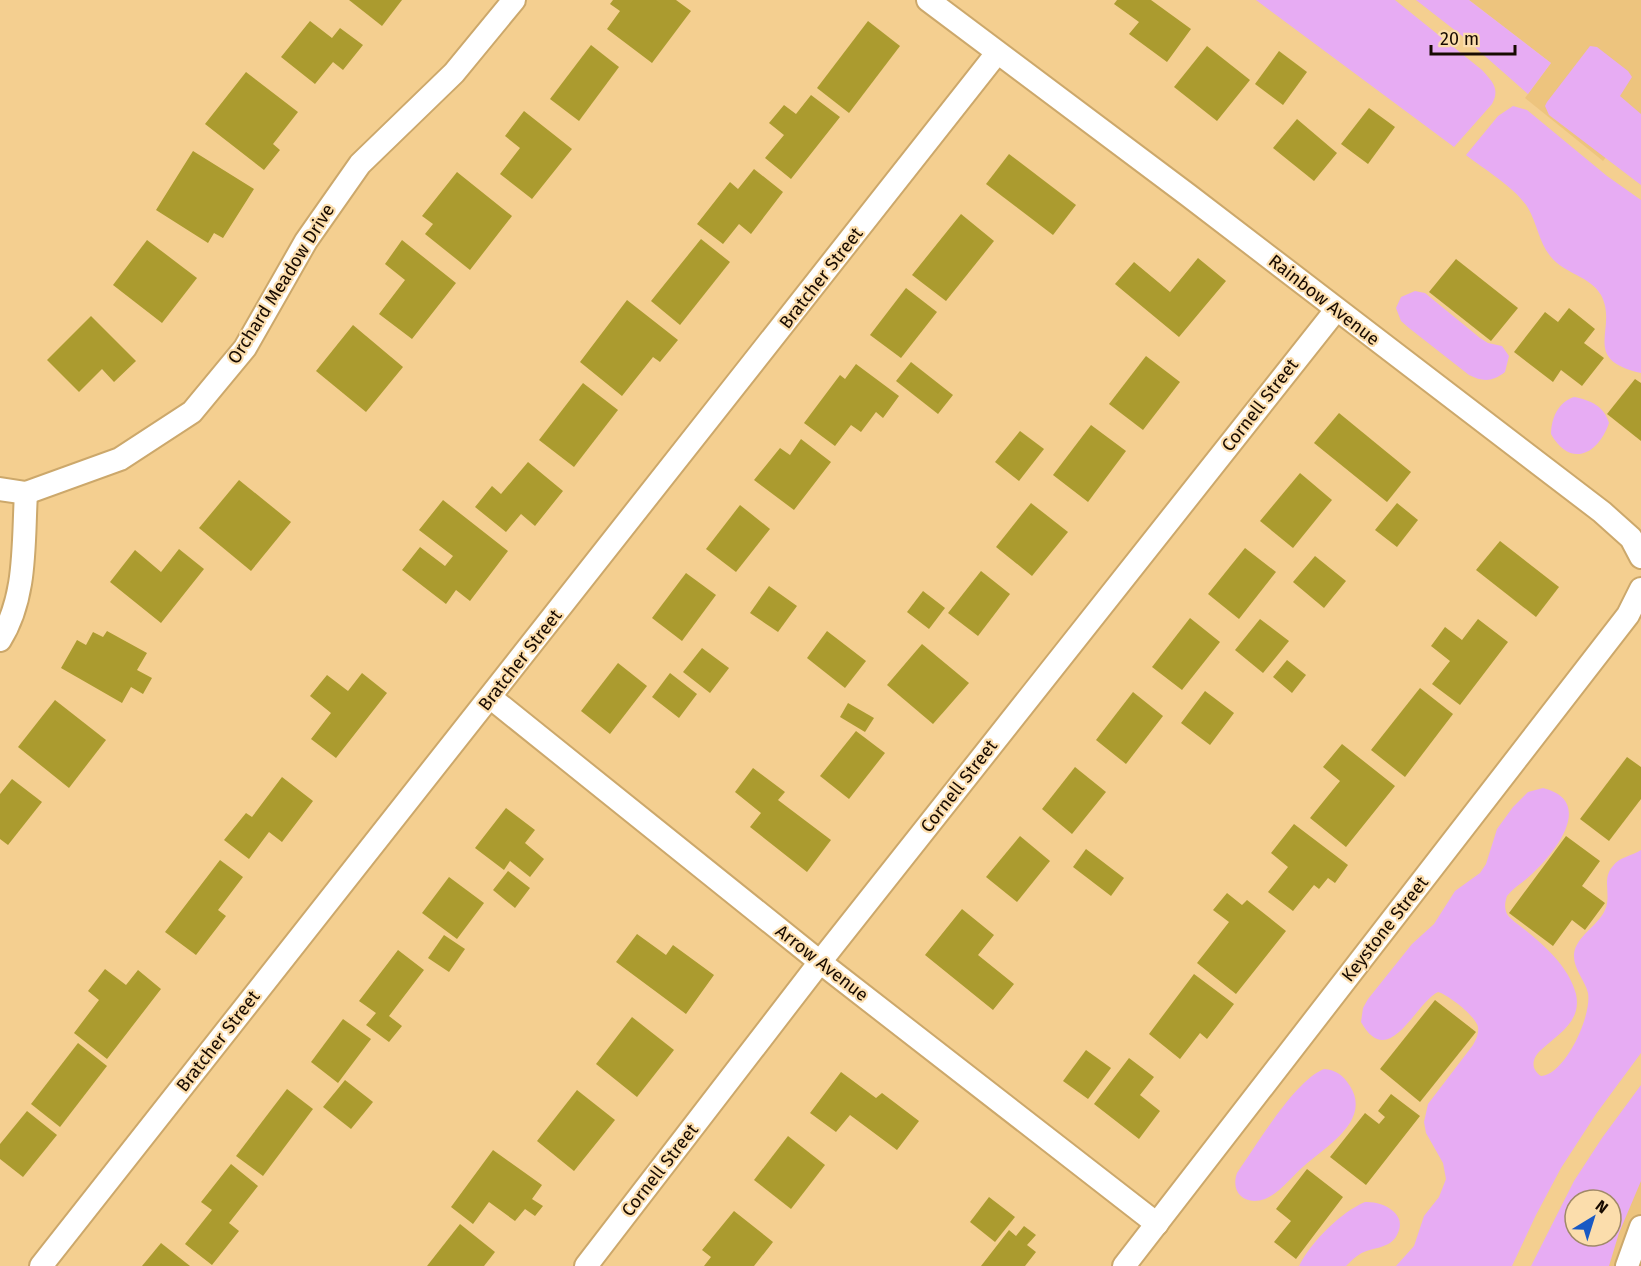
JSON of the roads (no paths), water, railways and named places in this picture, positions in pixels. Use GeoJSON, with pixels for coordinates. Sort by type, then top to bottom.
{"type":"FeatureCollection","features":[{"type":"Feature","properties":{"kind":"street","name":"Orchard Meadow Drive"},"geometry":{"type":"LineString","coordinates":[[26,494],[120,459],[192,412],[244,348],[306,241],[360,164],[454,73],[514,0]]}},
{"type":"Feature","properties":{"kind":"street","name":"Rainbow Avenue"},"geometry":{"type":"LineString","coordinates":[[928,0],[1197,202],[1602,512],[1631,538],[1641,558]]}},
{"type":"Feature","properties":{"kind":"street","name":"Bratcher Street"},"geometry":{"type":"LineString","coordinates":[[41,1266],[997,53]]}},
{"type":"Feature","properties":{"kind":"street","name":"Cornell Street"},"geometry":{"type":"LineString","coordinates":[[586,1266],[820,962],[1336,310]]}},
{"type":"Feature","properties":{"kind":"street"},"geometry":{"type":"LineString","coordinates":[[0,489],[26,494],[23,564],[18,599],[6,631],[0,640]]}},
{"type":"Feature","properties":{"kind":"street","name":"Keystone Street"},"geometry":{"type":"LineString","coordinates":[[1124,1266],[1629,615],[1641,589]]}},
{"type":"Feature","properties":{"kind":"street","name":"Arrow Avenue"},"geometry":{"type":"LineString","coordinates":[[490,697],[820,962],[1157,1224]]}},
{"type":"Feature","properties":{"kind":"street"},"geometry":{"type":"LineString","coordinates":[[1627,1266],[1641,1227]]}}]}
